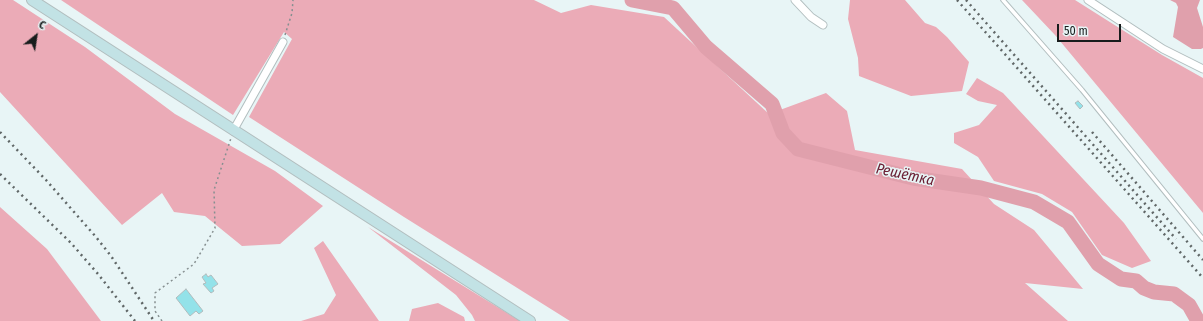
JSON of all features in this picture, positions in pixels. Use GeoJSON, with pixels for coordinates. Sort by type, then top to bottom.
{"type":"FeatureCollection","features":[{"type":"Feature","properties":{"kind":"street"},"geometry":{"type":"LineString","coordinates":[[32,0],[233,131],[530,321]]}},
{"type":"Feature","properties":{"kind":"street"},"geometry":{"type":"LineString","coordinates":[[795,0],[811,17],[823,25]]}},
{"type":"Feature","properties":{"kind":"street"},"geometry":{"type":"LineString","coordinates":[[1088,0],[1163,49],[1203,69]]}},
{"type":"Feature","properties":{"kind":"street"},"geometry":{"type":"LineString","coordinates":[[233,131],[283,42]]}},
{"type":"Feature","properties":{"kind":"lane"},"geometry":{"type":"LineString","coordinates":[[1003,0],[1082,90],[1203,239]]}},
{"type":"Feature","properties":{"kind":"path"},"geometry":{"type":"LineString","coordinates":[[283,42],[292,13],[293,0]]}},
{"type":"Feature","properties":{"kind":"path"},"geometry":{"type":"LineString","coordinates":[[162,321],[155,311],[155,293],[194,264],[215,228],[214,190],[233,131]]}},
{"type":"Feature","properties":{"kind":"shaded area"},"geometry":{"type":"Polygon","coordinates":[[[0,0],[13,0],[85,47],[175,114],[275,171],[323,206],[280,244],[242,246],[205,216],[174,212],[162,193],[122,225],[0,92],[0,0]]]}},
{"type":"Feature","properties":{"kind":"shaded area"},"geometry":{"type":"Polygon","coordinates":[[[61,0],[534,0],[561,13],[591,5],[664,17],[769,114],[826,93],[847,111],[855,150],[962,169],[994,204],[1034,230],[1083,289],[1025,283],[1068,321],[570,321],[404,217],[249,117],[292,39],[284,32],[233,115],[61,0]]]}},
{"type":"Feature","properties":{"kind":"shaded area"},"geometry":{"type":"Polygon","coordinates":[[[850,0],[905,0],[925,23],[936,27],[947,37],[969,62],[962,91],[911,96],[859,76],[858,58],[848,19],[850,0]]]}},
{"type":"Feature","properties":{"kind":"shaded area"},"geometry":{"type":"Polygon","coordinates":[[[1022,0],[1075,0],[1162,55],[1203,78],[1203,213],[1055,35],[1022,0]]]}},
{"type":"Feature","properties":{"kind":"shaded area"},"geometry":{"type":"Polygon","coordinates":[[[1170,0],[1200,0],[1197,8],[1203,27],[1203,48],[1192,49],[1173,37],[1178,7],[1176,3],[1170,0]]]}},
{"type":"Feature","properties":{"kind":"shaded area"},"geometry":{"type":"Polygon","coordinates":[[[977,78],[1003,93],[1124,223],[1151,261],[1132,268],[1102,255],[1072,212],[1042,194],[994,181],[978,157],[954,143],[954,133],[979,125],[997,105],[978,101],[966,94],[977,78]]]}},
{"type":"Feature","properties":{"kind":"shaded area"},"geometry":{"type":"Polygon","coordinates":[[[0,207],[47,249],[101,321],[0,321],[0,207]]]}},
{"type":"Feature","properties":{"kind":"shaded area"},"geometry":{"type":"Polygon","coordinates":[[[368,227],[520,321],[475,321],[456,295],[368,227]]]}},
{"type":"Feature","properties":{"kind":"shaded area"},"geometry":{"type":"Polygon","coordinates":[[[323,241],[379,321],[301,321],[324,314],[336,295],[314,248],[323,241]]]}},
{"type":"Feature","properties":{"kind":"shaded area"},"geometry":{"type":"Polygon","coordinates":[[[438,303],[464,317],[465,321],[409,321],[412,309],[438,303]]]}},
{"type":"Feature","properties":{"kind":"building"},"geometry":{"type":"Polygon","coordinates":[[[1078,101],[1083,106],[1080,109],[1075,103],[1078,101]]]}},
{"type":"Feature","properties":{"kind":"building"},"geometry":{"type":"Polygon","coordinates":[[[206,274],[208,277],[211,275],[218,284],[212,288],[214,291],[211,293],[203,284],[206,283],[202,277],[206,274]]]}},
{"type":"Feature","properties":{"kind":"building"},"geometry":{"type":"Polygon","coordinates":[[[186,289],[203,311],[199,314],[196,311],[190,316],[176,298],[186,289]]]}},
{"type":"Feature","properties":{"kind":"waterway","name":"Решётка"},"geometry":{"type":"LineString","coordinates":[[632,0],[673,8],[706,47],[772,104],[783,133],[798,149],[913,178],[981,188],[1034,202],[1068,222],[1098,264],[1121,279],[1136,281],[1144,288],[1154,292],[1174,294],[1189,305],[1198,321]]}},
{"type":"Feature","properties":{"kind":"railway"},"geometry":{"type":"LineString","coordinates":[[957,0],[1203,278]]}},
{"type":"Feature","properties":{"kind":"railway"},"geometry":{"type":"LineString","coordinates":[[966,0],[1176,239]]}},
{"type":"Feature","properties":{"kind":"railway"},"geometry":{"type":"LineString","coordinates":[[0,132],[46,180],[96,237],[111,256],[154,321]]}},
{"type":"Feature","properties":{"kind":"railway"},"geometry":{"type":"LineString","coordinates":[[1092,132],[1203,260]]}},
{"type":"Feature","properties":{"kind":"railway"},"geometry":{"type":"LineString","coordinates":[[0,174],[71,243],[98,274],[135,321]]}}]}
